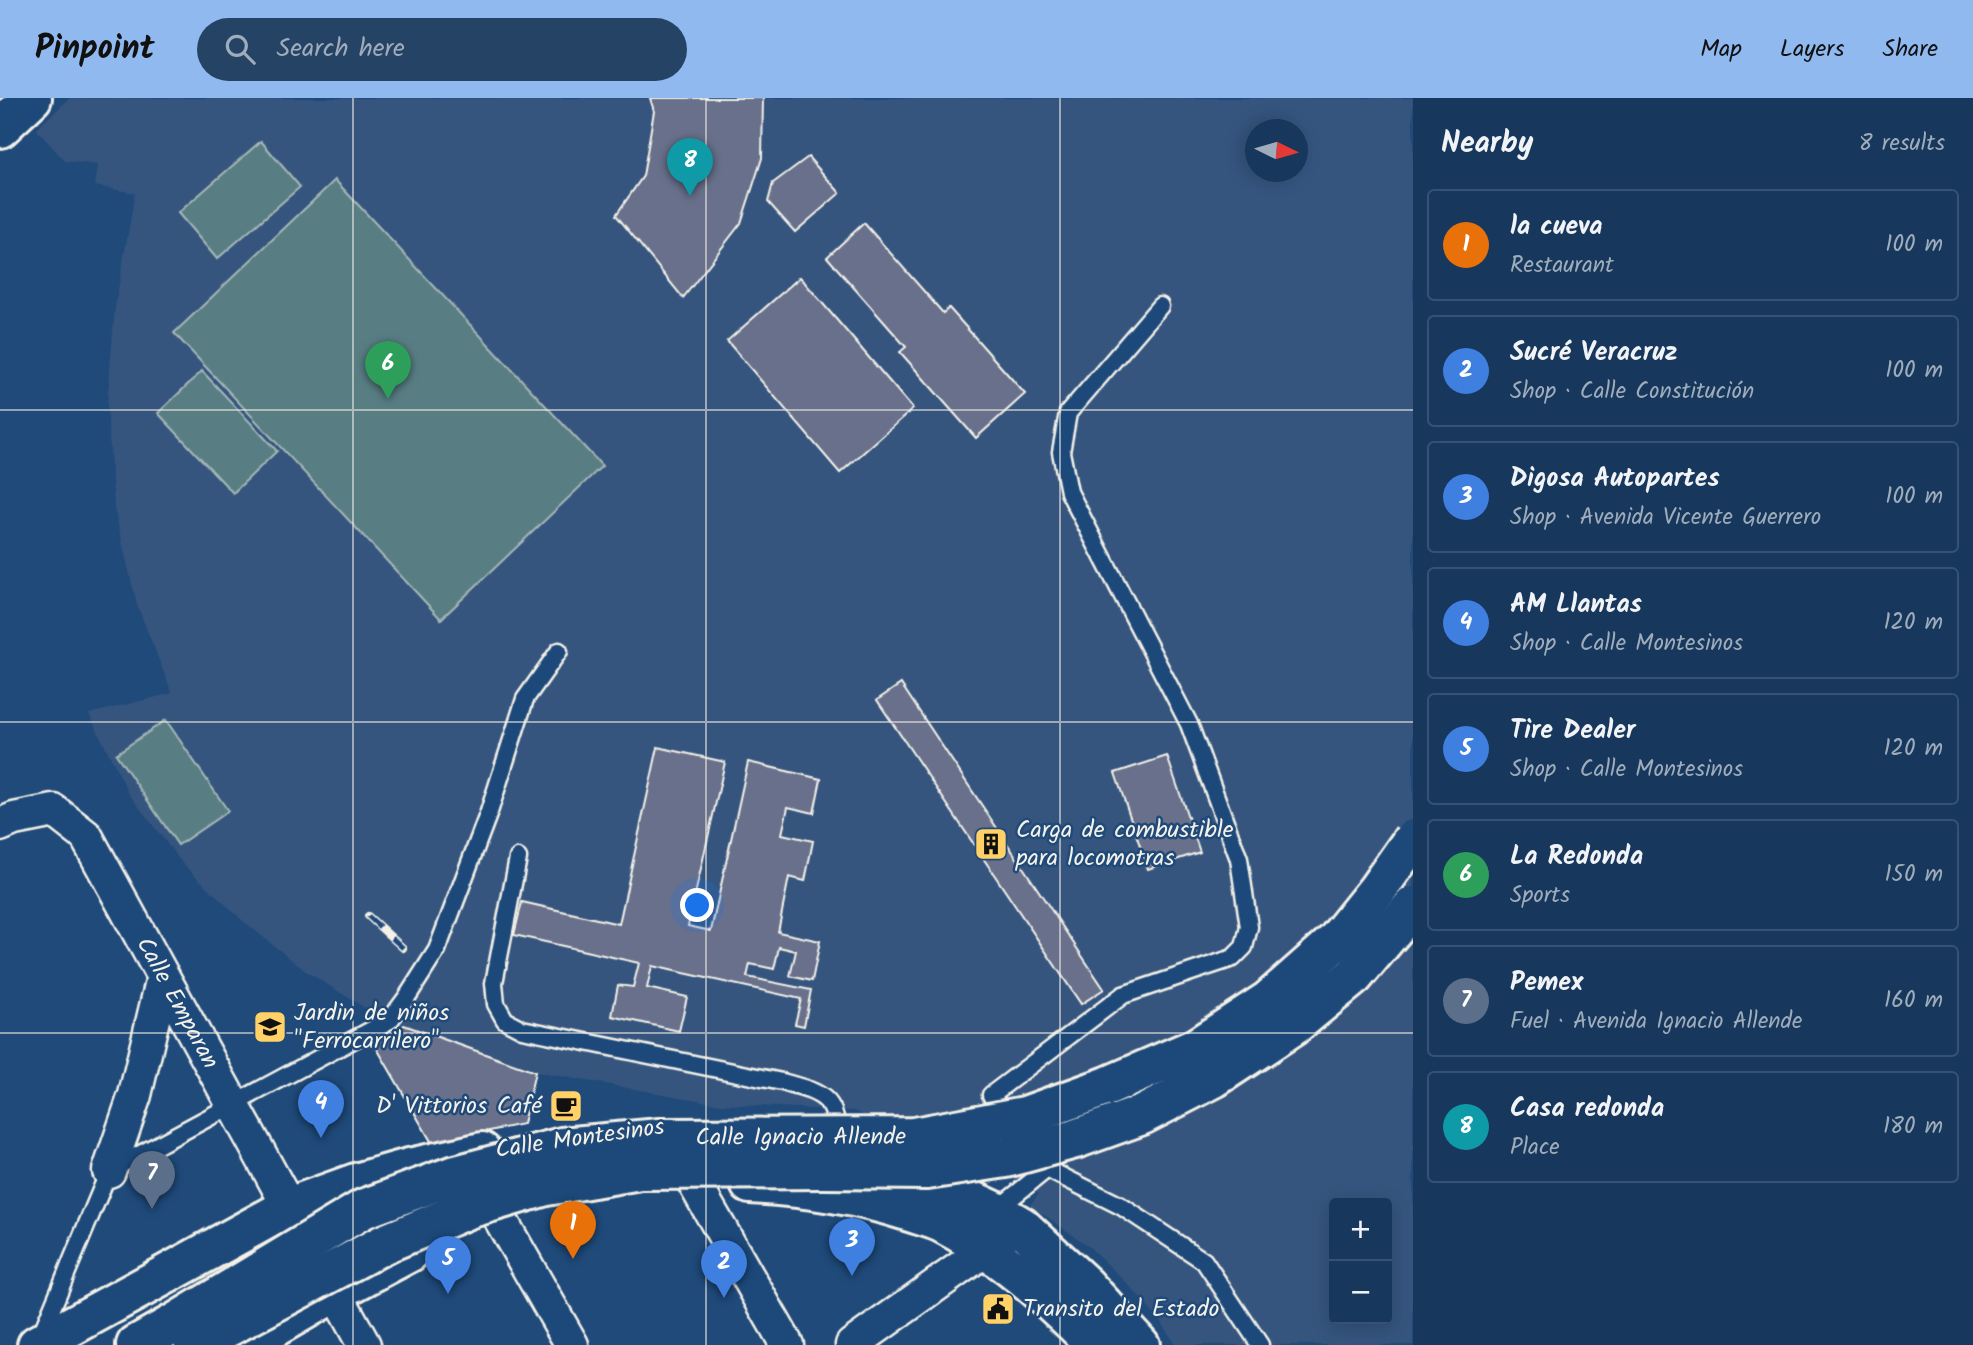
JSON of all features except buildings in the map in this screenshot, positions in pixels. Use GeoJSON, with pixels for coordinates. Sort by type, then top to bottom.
{"type":"FeatureCollection","features":[{"type":"Feature","properties":{"kind":"main road"},"geometry":{"type":"LineString","coordinates":[[0,128],[32,98]]}},
{"type":"Feature","properties":{"kind":"main road","name":"Calle Ignacio Allende"},"geometry":{"type":"LineString","coordinates":[[183,1335],[363,1209],[452,1176],[562,1147],[660,1138],[914,1137],[1025,1116],[1108,1086],[1196,1048],[1268,1001],[1336,941],[1413,839]]}},
{"type":"Feature","properties":{"kind":"main road","name":"Calle Ignacio Allende"},"geometry":{"type":"LineString","coordinates":[[136,1345],[183,1335],[468,1209],[546,1186],[640,1170],[927,1170],[1006,1158],[1075,1139],[1142,1115],[1213,1078],[1293,1026],[1354,976],[1413,906]]}},
{"type":"Feature","properties":{"kind":"main road","name":"Calle Montesinos"},"geometry":{"type":"LineString","coordinates":[[37,1345],[289,1207],[356,1183],[409,1168],[541,1139],[688,1125],[779,1132],[837,1142],[909,1171],[1008,1219],[1086,1286],[1140,1345]]}},
{"type":"Feature","properties":{"kind":"main road"},"geometry":{"type":"LineString","coordinates":[[484,1152],[466,1182],[474,1203],[498,1215]]}},
{"type":"Feature","properties":{"kind":"main road"},"geometry":{"type":"LineString","coordinates":[[244,1345],[423,1244],[498,1215],[604,1191],[693,1181],[792,1186],[870,1199],[940,1222],[986,1249],[1062,1310],[1096,1345]]}},
{"type":"Feature","properties":{"kind":"main road"},"geometry":{"type":"LineString","coordinates":[[356,1183],[405,1193],[414,1219],[398,1258]]}},
{"type":"Feature","properties":{"kind":"street","name":"Calle Emparan"},"geometry":{"type":"LineString","coordinates":[[1,823],[54,811],[86,836],[289,1207]]}},
{"type":"Feature","properties":{"kind":"street"},"geometry":{"type":"LineString","coordinates":[[109,1171],[135,1095],[163,977]]}},
{"type":"Feature","properties":{"kind":"street"},"geometry":{"type":"LineString","coordinates":[[693,1181],[787,1345]]}},
{"type":"Feature","properties":{"kind":"street"},"geometry":{"type":"LineString","coordinates":[[498,1215],[572,1345]]}},
{"type":"Feature","properties":{"kind":"street"},"geometry":{"type":"LineString","coordinates":[[852,1345],[986,1249],[1008,1219]]}},
{"type":"Feature","properties":{"kind":"street"},"geometry":{"type":"LineString","coordinates":[[334,1292],[364,1345]]}},
{"type":"Feature","properties":{"kind":"lane"},"geometry":{"type":"LineString","coordinates":[[1160,306],[1068,413],[1061,452],[1069,492],[1189,723],[1239,859],[1249,927],[1244,947],[1233,958],[1123,995],[991,1095],[1046,1169],[1121,1206],[1204,1261],[1260,1345]]}},
{"type":"Feature","properties":{"kind":"lane"},"geometry":{"type":"LineString","coordinates":[[37,1345],[109,1171],[390,1020],[437,950],[489,812],[525,699],[559,651]]}},
{"type":"Feature","properties":{"kind":"lane"},"geometry":{"type":"LineString","coordinates":[[518,858],[494,983],[496,1004],[505,1020],[522,1028],[814,1091],[828,1102],[837,1122],[837,1142]]}},
{"type":"Feature","properties":{"kind":"lane"},"geometry":{"type":"LineString","coordinates":[[1008,1219],[1046,1169]]}},
{"type":"Feature","properties":{"kind":"shaded area"},"geometry":{"type":"Polygon","coordinates":[[[70,98],[1413,98],[1413,1345],[1176,1345],[1160,1321],[1127,1283],[1087,1245],[1030,1205],[1039,1194],[1016,1180],[997,1181],[855,1111],[721,1104],[535,1072],[373,1013],[304,970],[242,920],[182,863],[129,794],[89,714],[172,693],[137,605],[114,508],[107,406],[115,307],[135,193],[95,186],[98,165],[65,161],[36,129],[70,98]]]}},
{"type":"Feature","properties":{"kind":"green space"},"geometry":{"type":"Polygon","coordinates":[[[261,141],[300,187],[217,259],[178,213],[261,141]]]}},
{"type":"Feature","properties":{"kind":"green space"},"geometry":{"type":"Polygon","coordinates":[[[335,180],[602,466],[441,619],[174,333],[335,180]]]}},
{"type":"Feature","properties":{"kind":"green space"},"geometry":{"type":"Polygon","coordinates":[[[202,371],[277,451],[233,493],[158,413],[202,371]]]}},
{"type":"Feature","properties":{"kind":"green space"},"geometry":{"type":"Polygon","coordinates":[[[166,720],[228,811],[178,845],[116,754],[166,720]]]}},
{"type":"Feature","properties":{"kind":"railway"},"geometry":{"type":"LineString","coordinates":[[368,916],[403,948]]}},
{"type":"Feature","properties":{"kind":"place","name":"Casa redonda"},"geometry":{"type":"Point","coordinates":[690,196]}},
{"type":"Feature","properties":{"kind":"place","name":"La Redonda"},"geometry":{"type":"Point","coordinates":[388,399]}},
{"type":"Feature","properties":{"kind":"place","name":"Carga de combustible para locomotras"},"geometry":{"type":"Point","coordinates":[991,844]}},
{"type":"Feature","properties":{"kind":"place","name":"Jardin de niños \"Ferrocarrilero\""},"geometry":{"type":"Point","coordinates":[270,1027]}},
{"type":"Feature","properties":{"kind":"place","name":"D' Vittorios Café"},"geometry":{"type":"Point","coordinates":[566,1106]}},
{"type":"Feature","properties":{"kind":"place","name":"AM Llantas"},"geometry":{"type":"Point","coordinates":[321,1138]}},
{"type":"Feature","properties":{"kind":"place","name":"Pemex"},"geometry":{"type":"Point","coordinates":[152,1209]}},
{"type":"Feature","properties":{"kind":"place","name":"la cueva"},"geometry":{"type":"Point","coordinates":[573,1259]}},
{"type":"Feature","properties":{"kind":"place","name":"Digosa Autopartes"},"geometry":{"type":"Point","coordinates":[852,1276]}},
{"type":"Feature","properties":{"kind":"place","name":"Tire Dealer"},"geometry":{"type":"Point","coordinates":[448,1294]}},
{"type":"Feature","properties":{"kind":"place","name":"Sucré Veracruz"},"geometry":{"type":"Point","coordinates":[724,1298]}},
{"type":"Feature","properties":{"kind":"place","name":"Transito del Estado"},"geometry":{"type":"Point","coordinates":[998,1309]}}]}
